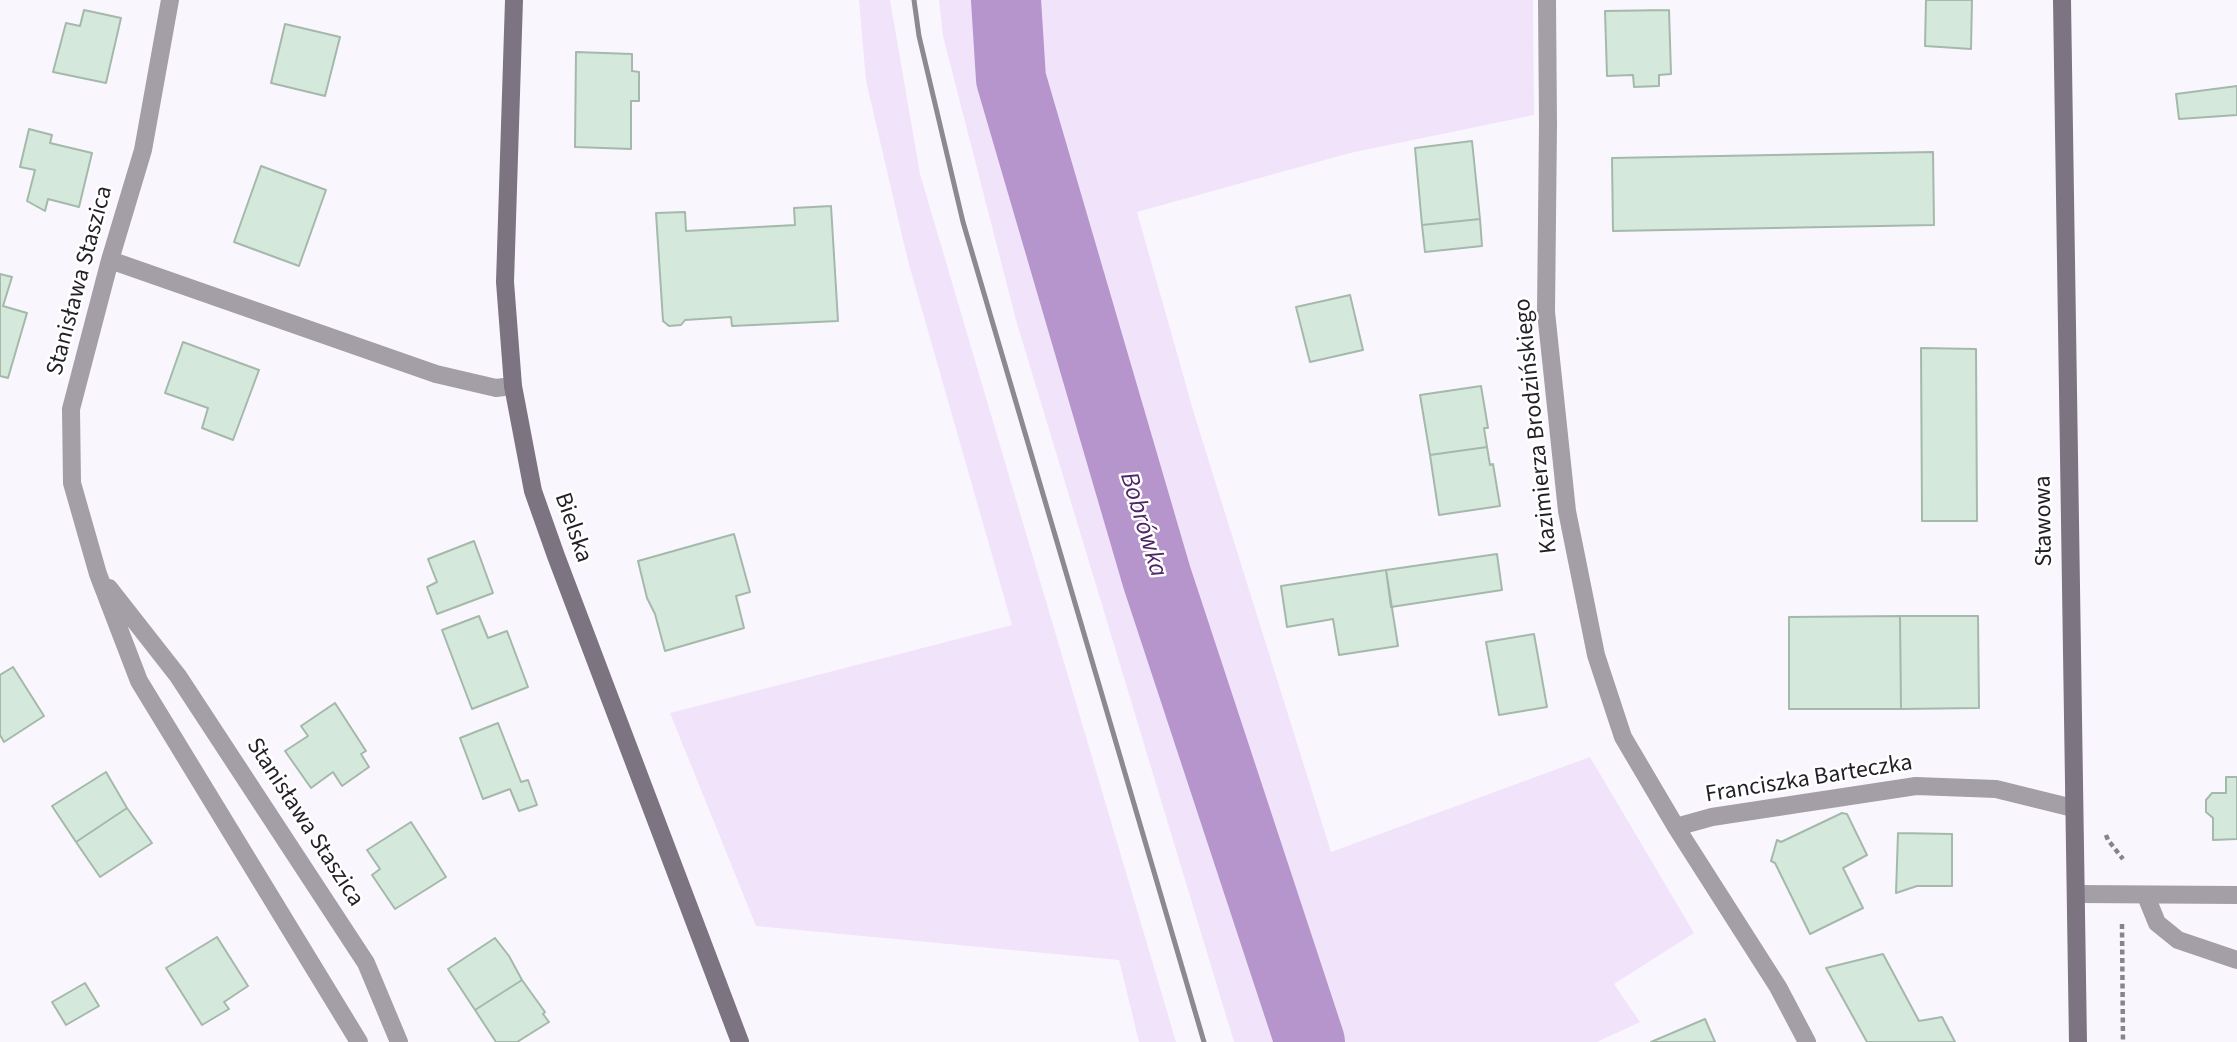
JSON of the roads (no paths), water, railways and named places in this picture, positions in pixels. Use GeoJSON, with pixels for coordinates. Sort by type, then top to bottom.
{"type":"FeatureCollection","features":[{"type":"Feature","properties":{"kind":"street","name":"Stanisława Staszica"},"geometry":{"type":"LineString","coordinates":[[170,0],[143,150],[110,260],[71,409],[72,483],[98,574],[139,681],[359,1042]]}},
{"type":"Feature","properties":{"kind":"street","name":"Bielska"},"geometry":{"type":"LineString","coordinates":[[514,0],[505,282],[513,386],[533,491],[740,1042]]}},
{"type":"Feature","properties":{"kind":"street","name":"Kazimierza Brodzińskiego"},"geometry":{"type":"LineString","coordinates":[[1547,0],[1546,312],[1566,511],[1595,655],[1623,737],[1777,987],[1807,1042]]}},
{"type":"Feature","properties":{"kind":"street","name":"Stawowa"},"geometry":{"type":"LineString","coordinates":[[2062,0],[2078,1042]]}},
{"type":"Feature","properties":{"kind":"street"},"geometry":{"type":"LineString","coordinates":[[110,260],[436,374],[496,388],[513,386]]}},
{"type":"Feature","properties":{"kind":"street","name":"Stanisława Staszica"},"geometry":{"type":"LineString","coordinates":[[98,574],[178,676],[366,963],[399,1042]]}},
{"type":"Feature","properties":{"kind":"street","name":"Franciszka Barteczka"},"geometry":{"type":"LineString","coordinates":[[1676,827],[1712,817],[1916,786],[1996,789],[2074,808]]}},
{"type":"Feature","properties":{"kind":"street"},"geometry":{"type":"LineString","coordinates":[[2076,894],[2237,895]]}},
{"type":"Feature","properties":{"kind":"street"},"geometry":{"type":"LineString","coordinates":[[2146,896],[2157,923],[2178,940],[2237,960]]}},
{"type":"Feature","properties":{"kind":"waterway","name":"Bobrówka"},"geometry":{"type":"LineString","coordinates":[[1006,0],[1011,79],[1157,578],[1310,1042]]}},
{"type":"Feature","properties":{"kind":"railway"},"geometry":{"type":"LineString","coordinates":[[914,0],[919,36],[963,222],[1204,1042]]}}]}
